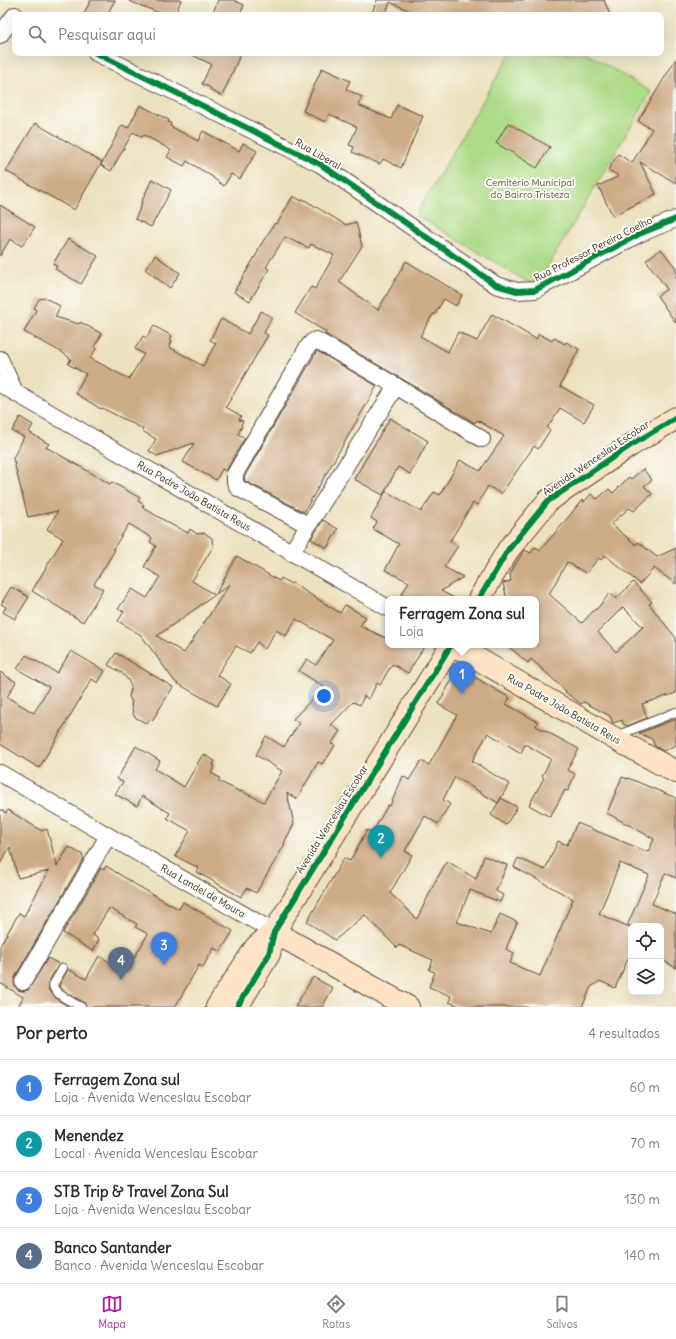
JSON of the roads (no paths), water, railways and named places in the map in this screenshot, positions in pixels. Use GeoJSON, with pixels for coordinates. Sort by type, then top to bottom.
{"type":"FeatureCollection","features":[{"type":"Feature","properties":{"kind":"main road","name":"Avenida Wenceslau Escobar"},"geometry":{"type":"LineString","coordinates":[[481,596],[508,550],[548,501],[631,445],[676,418]]}},
{"type":"Feature","properties":{"kind":"main road","name":"Avenida Wenceslau Escobar"},"geometry":{"type":"LineString","coordinates":[[217,1007],[256,947],[274,932],[450,648]]}},
{"type":"Feature","properties":{"kind":"main road","name":"Rua Padre João Batista Reus"},"geometry":{"type":"LineString","coordinates":[[457,648],[612,738],[676,772]]}},
{"type":"Feature","properties":{"kind":"main road","name":"Avenida Wenceslau Escobar"},"geometry":{"type":"LineString","coordinates":[[238,1007],[269,954],[274,932]]}},
{"type":"Feature","properties":{"kind":"main road","name":"Rua Landel de Moura"},"geometry":{"type":"LineString","coordinates":[[274,932],[408,1007]]}},
{"type":"Feature","properties":{"kind":"street"},"geometry":{"type":"LineString","coordinates":[[0,35],[12,21]]}},
{"type":"Feature","properties":{"kind":"street","name":"Rua Liberal"},"geometry":{"type":"LineString","coordinates":[[102,56],[320,164],[496,285],[517,291]]}},
{"type":"Feature","properties":{"kind":"street","name":"Rua Professor Pereira Coelho"},"geometry":{"type":"LineString","coordinates":[[517,291],[535,290],[639,234],[676,219]]}},
{"type":"Feature","properties":{"kind":"street"},"geometry":{"type":"LineString","coordinates":[[308,525],[238,488],[235,482],[235,474],[306,348],[316,340],[396,386],[482,439]]}},
{"type":"Feature","properties":{"kind":"street"},"geometry":{"type":"LineString","coordinates":[[0,359],[15,392]]}},
{"type":"Feature","properties":{"kind":"street","name":"Rua Padre João Batista Reus"},"geometry":{"type":"LineString","coordinates":[[0,384],[385,606]]}},
{"type":"Feature","properties":{"kind":"street"},"geometry":{"type":"LineString","coordinates":[[291,553],[396,386]]}},
{"type":"Feature","properties":{"kind":"street","name":"Rua Landel de Moura"},"geometry":{"type":"LineString","coordinates":[[2,779],[108,836],[274,932]]}},
{"type":"Feature","properties":{"kind":"street"},"geometry":{"type":"LineString","coordinates":[[24,982],[108,836]]}},
{"type":"Feature","properties":{"kind":"lane"},"geometry":{"type":"LineString","coordinates":[[612,738],[676,712]]}},
{"type":"Feature","properties":{"kind":"lane"},"geometry":{"type":"LineString","coordinates":[[63,968],[53,985],[54,988],[56,992],[81,1007]]}},
{"type":"Feature","properties":{"kind":"place","name":"Ferragem Zona sul"},"geometry":{"type":"Point","coordinates":[462,694]}},
{"type":"Feature","properties":{"kind":"place","name":"Menendez"},"geometry":{"type":"Point","coordinates":[381,858]}},
{"type":"Feature","properties":{"kind":"place","name":"STB Trip & Travel Zona Sul"},"geometry":{"type":"Point","coordinates":[164,965]}},
{"type":"Feature","properties":{"kind":"place","name":"Banco Santander"},"geometry":{"type":"Point","coordinates":[121,980]}},
{"type":"Feature","properties":{"kind":"park label","name":"Cemitério Municipal do Bairro Tristeza"},"geometry":{"type":"Point","coordinates":[530,188]}}]}
